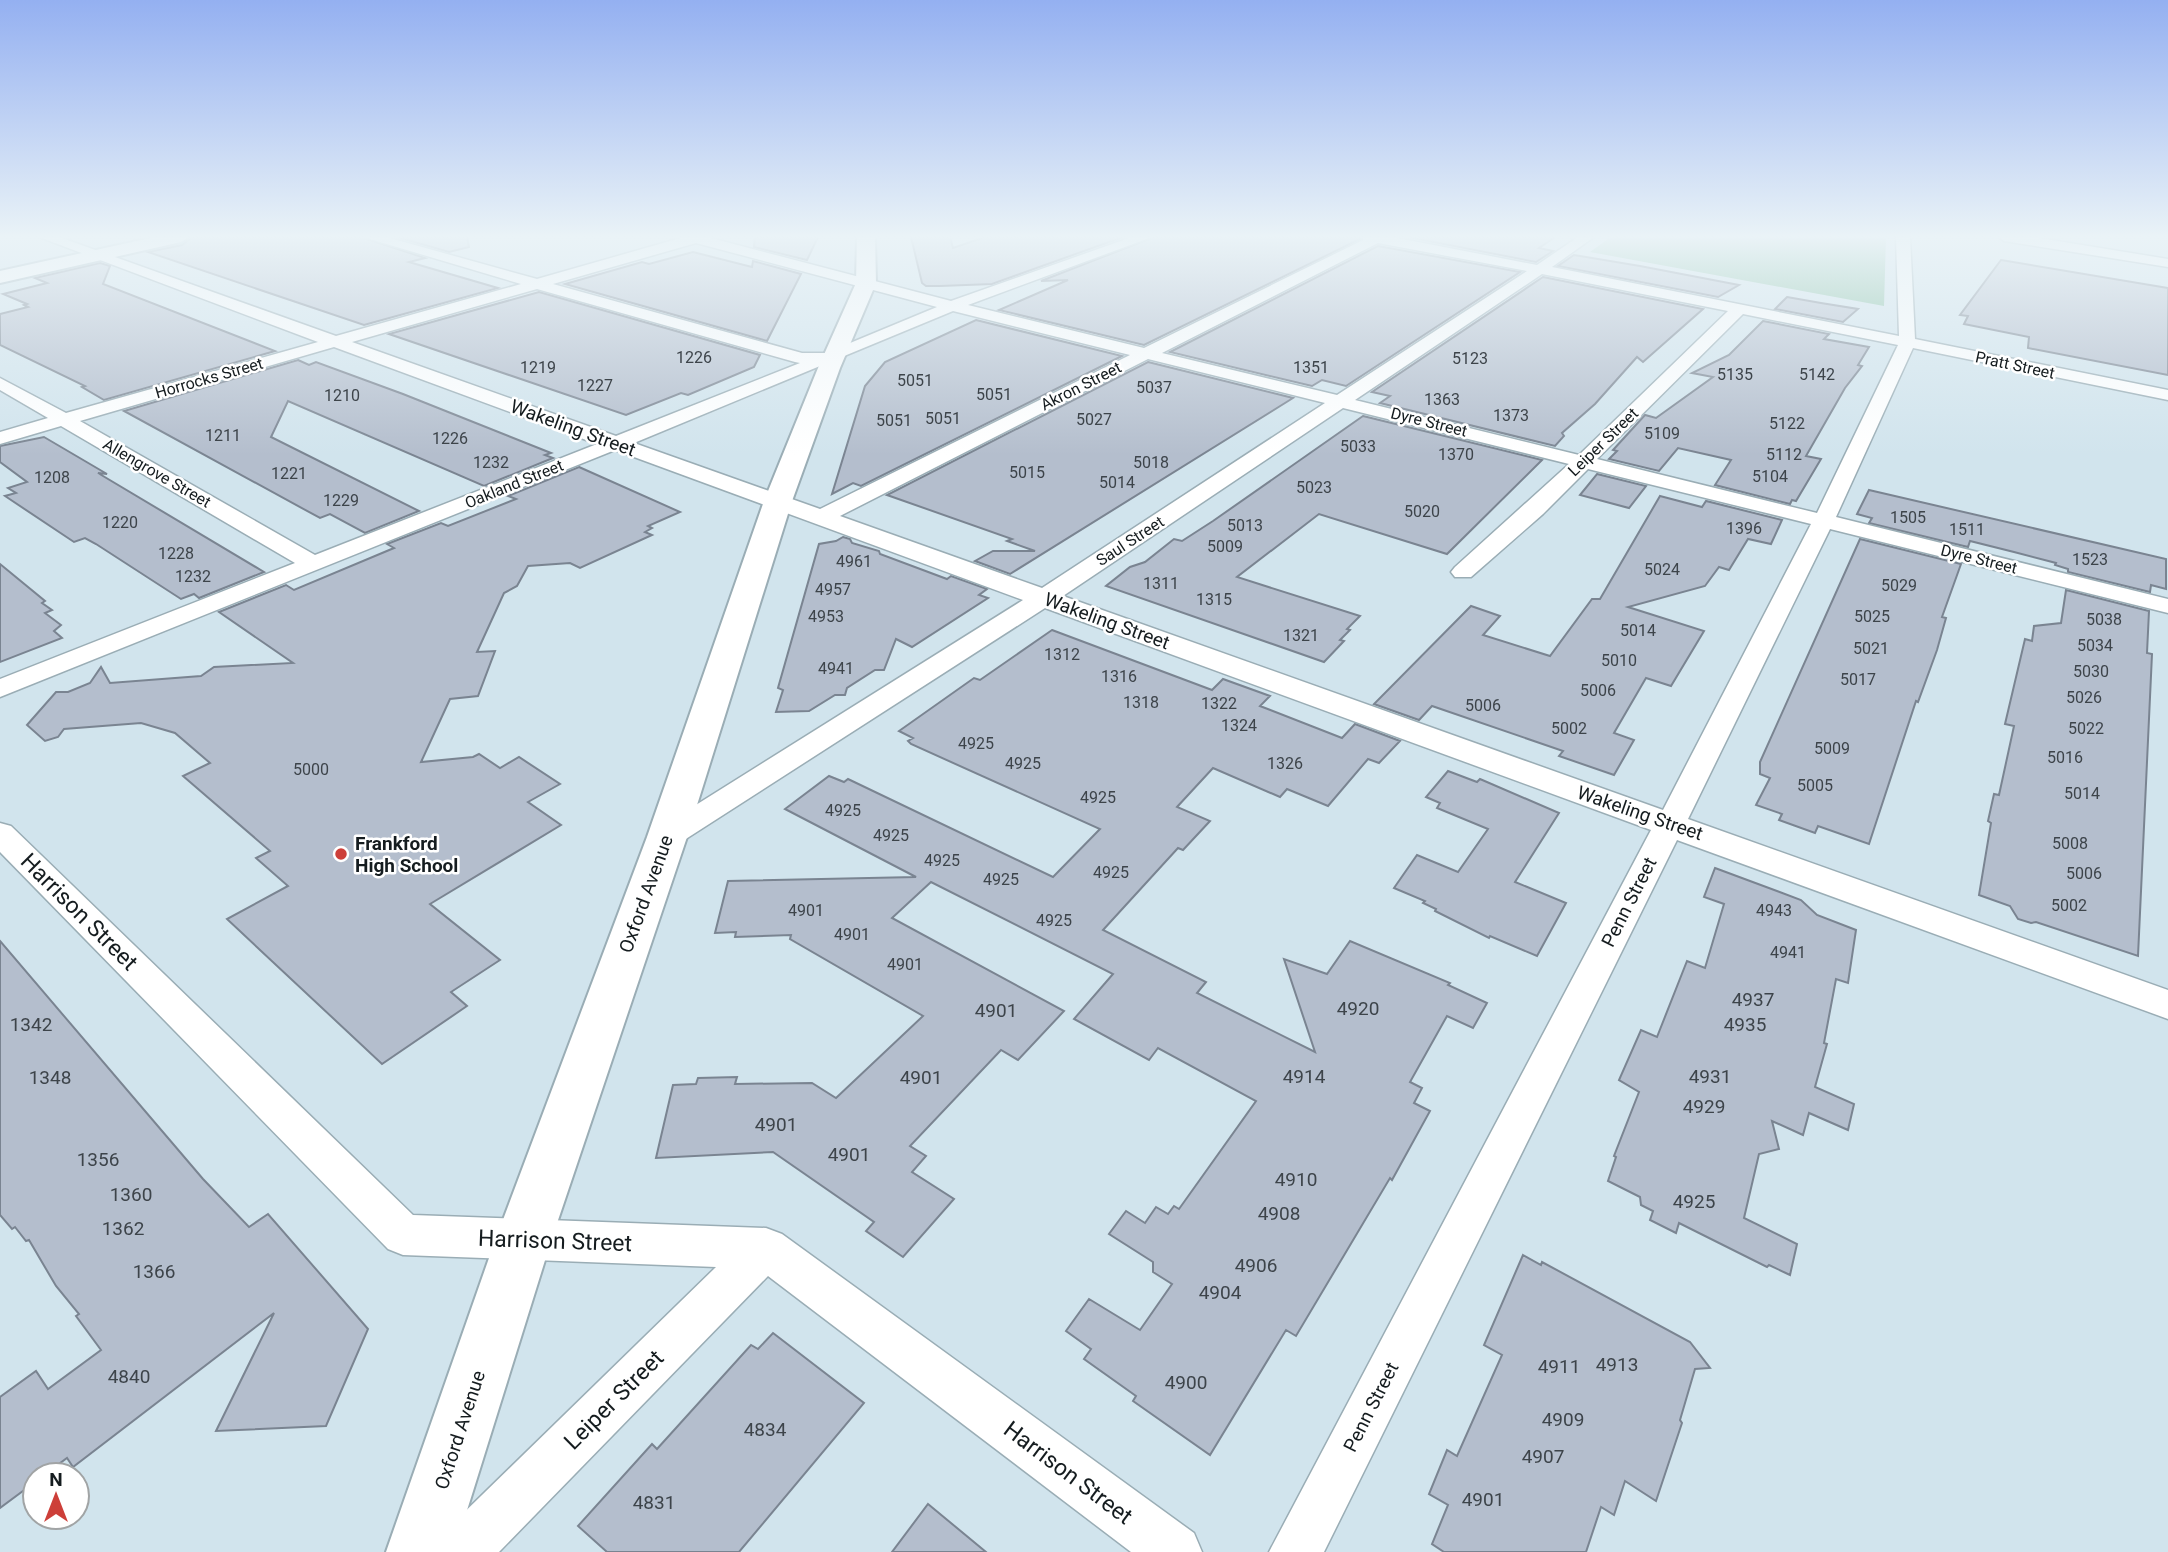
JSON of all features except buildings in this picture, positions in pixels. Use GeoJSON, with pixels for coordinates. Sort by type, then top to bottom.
{"type":"FeatureCollection","features":[{"type":"Feature","properties":{"kind":"street","name":"Wakeling Street"},"geometry":{"type":"LineString","coordinates":[[242,309],[1670,822],[2168,1004]]}},
{"type":"Feature","properties":{"kind":"street","name":"Horrocks Street"},"geometry":{"type":"LineString","coordinates":[[0,438],[451,309]]}},
{"type":"Feature","properties":{"kind":"street"},"geometry":{"type":"LineString","coordinates":[[625,309],[801,358],[834,356]]}},
{"type":"Feature","properties":{"kind":"street","name":"Oxford Avenue"},"geometry":{"type":"LineString","coordinates":[[420,1552],[523,1241],[667,837],[778,501],[854,309]]}},
{"type":"Feature","properties":{"kind":"street","name":"Oakland Street"},"geometry":{"type":"LineString","coordinates":[[0,688],[615,444],[944,309]]}},
{"type":"Feature","properties":{"kind":"street","name":"Dyre Street"},"geometry":{"type":"LineString","coordinates":[[966,309],[2168,606]]}},
{"type":"Feature","properties":{"kind":"street","name":"Akron Street"},"geometry":{"type":"LineString","coordinates":[[821,517],[1233,309]]}},
{"type":"Feature","properties":{"kind":"street","name":"Saul Street"},"geometry":{"type":"LineString","coordinates":[[667,837],[1044,598],[1482,309]]}},
{"type":"Feature","properties":{"kind":"street","name":"Leiper Street"},"geometry":{"type":"LineString","coordinates":[[1463,572],[1535,509],[1739,309]]}},
{"type":"Feature","properties":{"kind":"street","name":"Pratt Street"},"geometry":{"type":"LineString","coordinates":[[1741,309],[2168,396]]}},
{"type":"Feature","properties":{"kind":"street","name":"Penn Street"},"geometry":{"type":"LineString","coordinates":[[1296,1552],[1670,822],[1682,804],[1824,520],[1907,343],[1906,309]]}},
{"type":"Feature","properties":{"kind":"street","name":"Allengrove Street"},"geometry":{"type":"LineString","coordinates":[[0,383],[314,564]]}},
{"type":"Feature","properties":{"kind":"street","name":"Harrison Street"},"geometry":{"type":"LineString","coordinates":[[0,833],[403,1235],[766,1248],[1175,1552]]}},
{"type":"Feature","properties":{"kind":"street","name":"Leiper Street"},"geometry":{"type":"LineString","coordinates":[[462,1552],[766,1248]]}},
{"type":"Feature","properties":{"kind":"place","name":"Frankford High School"},"geometry":{"type":"Point","coordinates":[341,854]}}]}
